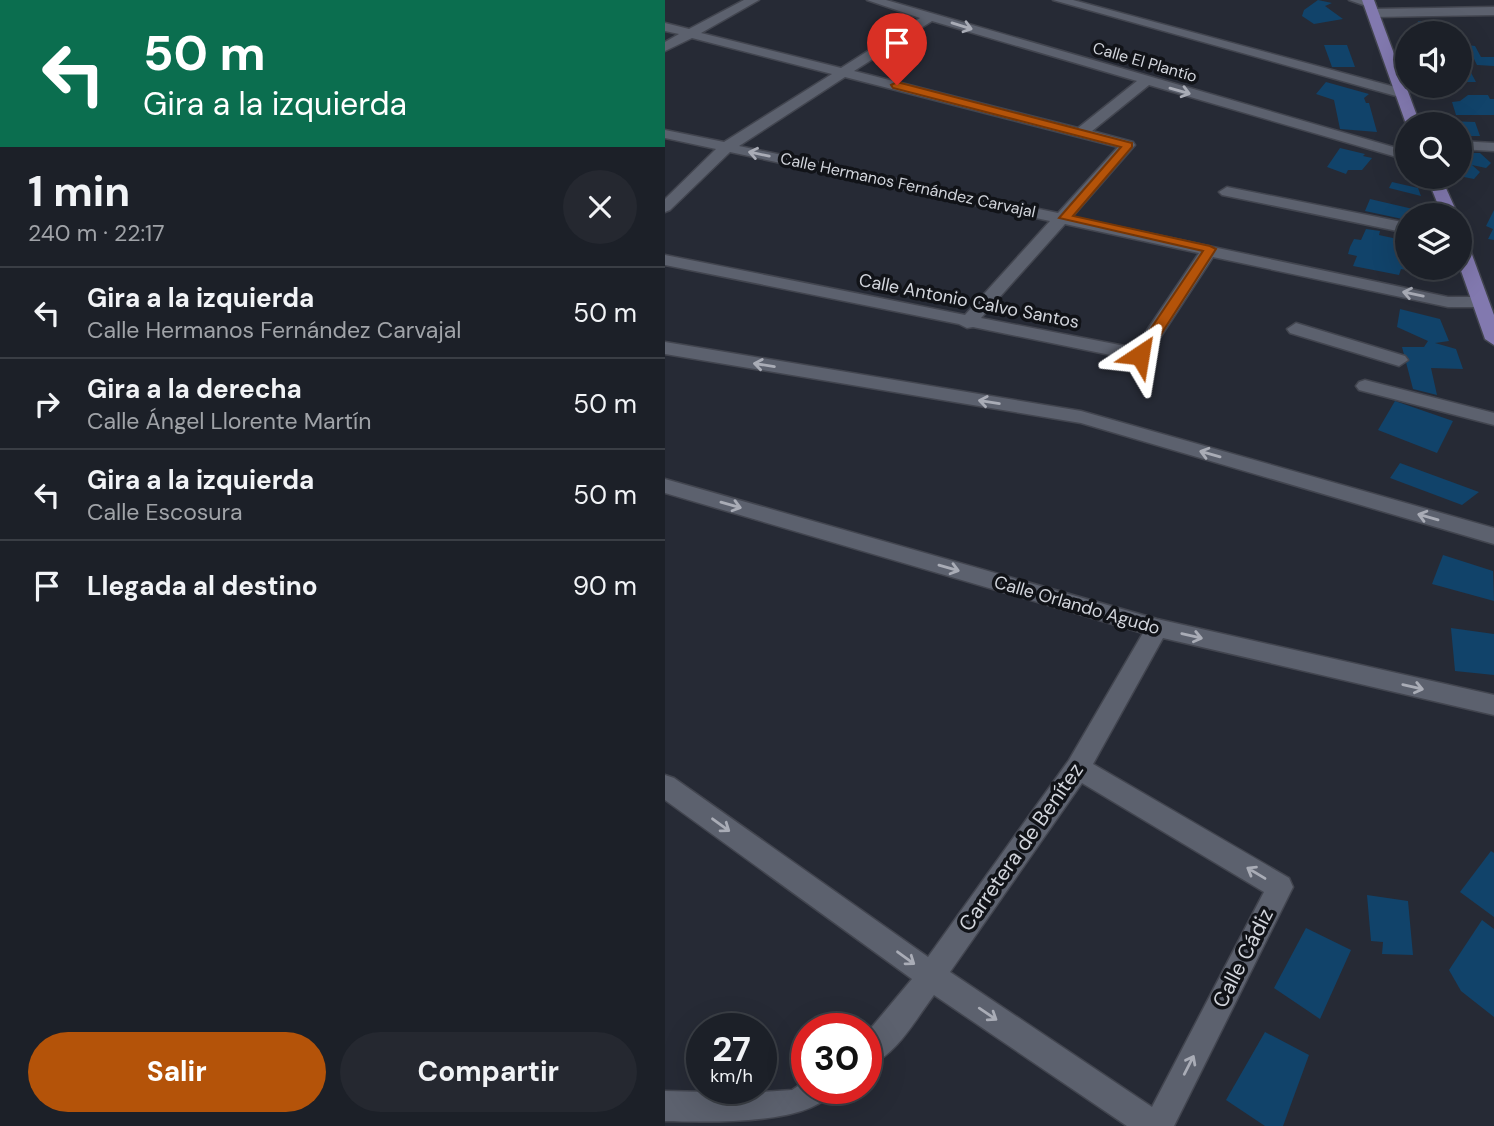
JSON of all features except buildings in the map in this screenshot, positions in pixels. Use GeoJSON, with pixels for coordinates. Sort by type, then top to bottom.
{"type":"FeatureCollection","features":[{"type":"Feature","properties":{"kind":"main road"},"geometry":{"type":"LineString","coordinates":[[1367,4],[1395,77]]}},
{"type":"Feature","properties":{"kind":"main road"},"geometry":{"type":"LineString","coordinates":[[1472,279],[1494,339]]}},
{"type":"Feature","properties":{"kind":"street"},"geometry":{"type":"LineString","coordinates":[[665,47],[753,0]]}},
{"type":"Feature","properties":{"kind":"street","name":"Calle El Plantío"},"geometry":{"type":"LineString","coordinates":[[873,0],[1395,153]]}},
{"type":"Feature","properties":{"kind":"street"},"geometry":{"type":"LineString","coordinates":[[1059,0],[1395,91]]}},
{"type":"Feature","properties":{"kind":"street"},"geometry":{"type":"LineString","coordinates":[[1367,4],[1494,11]]}},
{"type":"Feature","properties":{"kind":"street"},"geometry":{"type":"LineString","coordinates":[[665,207],[727,147],[930,17]]}},
{"type":"Feature","properties":{"kind":"street"},"geometry":{"type":"LineString","coordinates":[[665,27],[1128,145],[1065,218],[967,323]]}},
{"type":"Feature","properties":{"kind":"street"},"geometry":{"type":"LineString","coordinates":[[1081,133],[1145,81]]}},
{"type":"Feature","properties":{"kind":"street","name":"Calle Hermanos Fernández Carvajal"},"geometry":{"type":"LineString","coordinates":[[665,134],[1448,302],[1480,302]]}},
{"type":"Feature","properties":{"kind":"street"},"geometry":{"type":"LineString","coordinates":[[1472,146],[1494,147]]}},
{"type":"Feature","properties":{"kind":"street"},"geometry":{"type":"LineString","coordinates":[[1227,192],[1395,226]]}},
{"type":"Feature","properties":{"kind":"street","name":"Calle Antonio Calvo Santos"},"geometry":{"type":"LineString","coordinates":[[665,260],[967,323],[1140,355],[1210,249]]}},
{"type":"Feature","properties":{"kind":"street"},"geometry":{"type":"LineString","coordinates":[[1296,329],[1397,355],[1407,397]]}},
{"type":"Feature","properties":{"kind":"street"},"geometry":{"type":"LineString","coordinates":[[665,348],[1081,417],[1494,536]]}},
{"type":"Feature","properties":{"kind":"street"},"geometry":{"type":"LineString","coordinates":[[1365,386],[1494,419]]}},
{"type":"Feature","properties":{"kind":"street","name":"Calle Orlando Agudo"},"geometry":{"type":"LineString","coordinates":[[665,486],[1157,628],[1494,705]]}},
{"type":"Feature","properties":{"kind":"street","name":"Carretera de Benítez"},"geometry":{"type":"LineString","coordinates":[[882,1040],[931,976],[1078,768],[1157,628]]}},
{"type":"Feature","properties":{"kind":"street","name":"Calle Cádiz"},"geometry":{"type":"LineString","coordinates":[[665,786],[931,976],[1156,1126],[1280,887],[1078,768]]}},
{"type":"Feature","properties":{"kind":"street"},"geometry":{"type":"LineString","coordinates":[[665,1106],[748,1117],[797,1104]]}},
{"type":"Feature","properties":{"kind":"route"},"geometry":{"type":"LineString","coordinates":[[897,85],[1128,145],[1065,218],[1210,249],[1140,355]]}}]}
